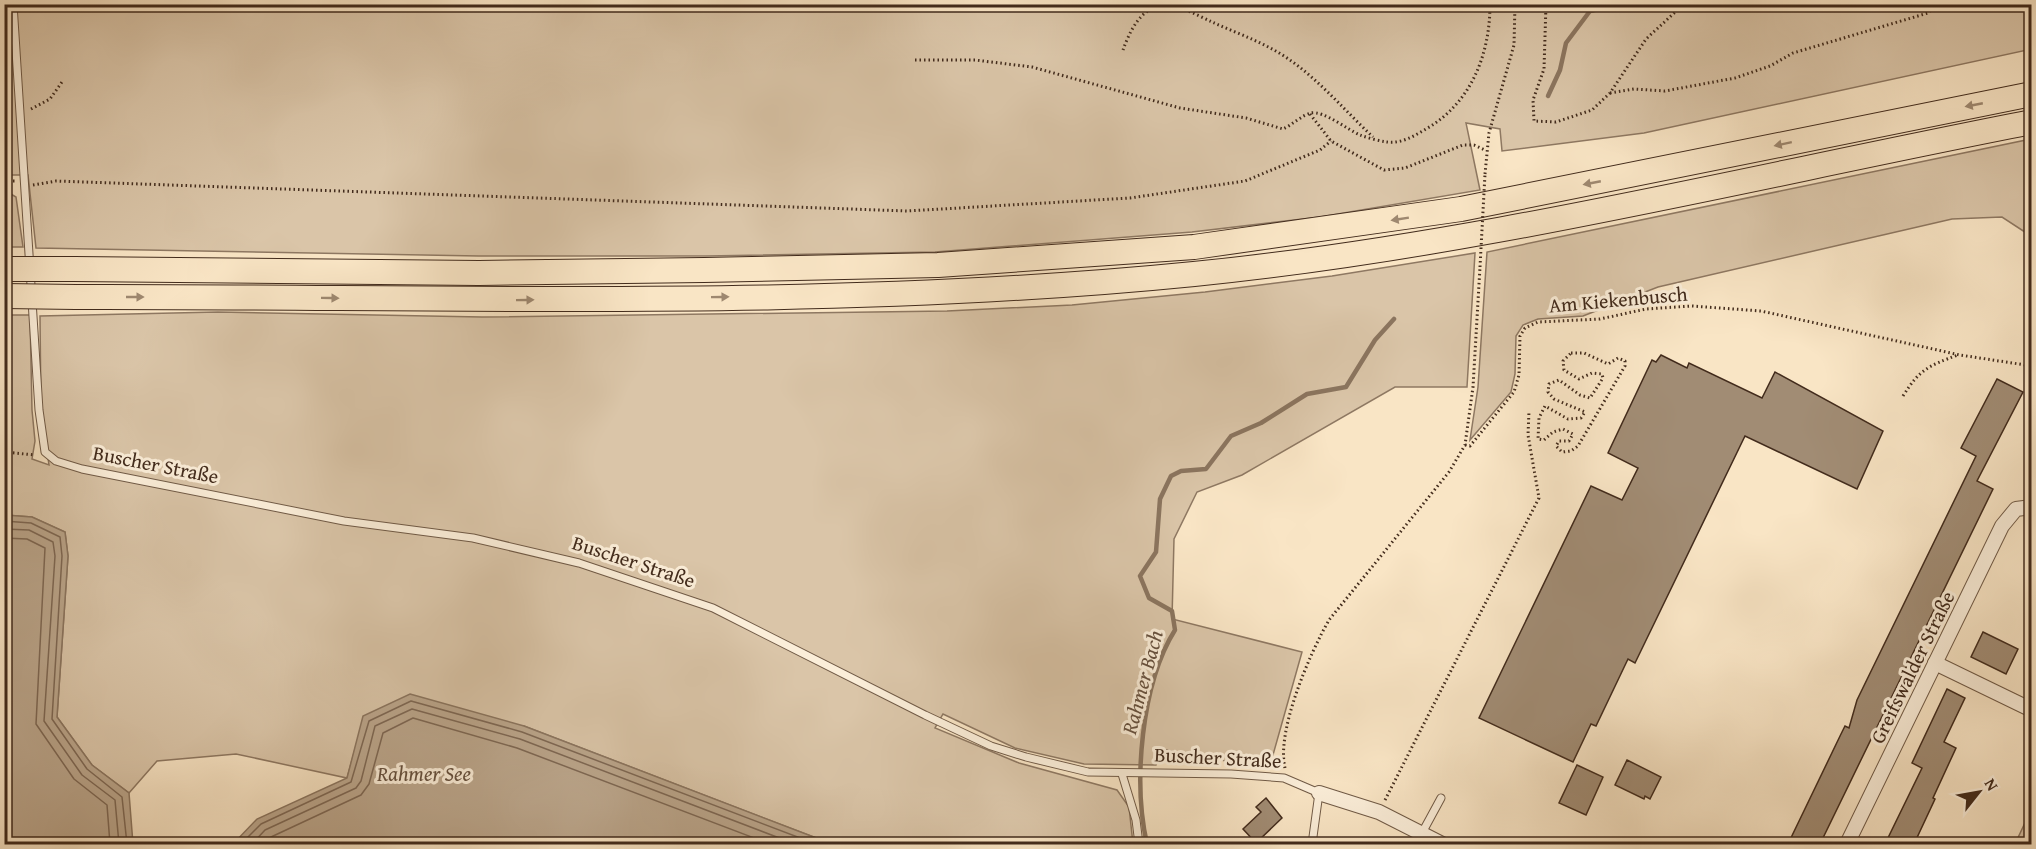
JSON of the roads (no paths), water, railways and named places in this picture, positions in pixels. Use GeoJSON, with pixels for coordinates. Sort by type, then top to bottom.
{"type":"FeatureCollection","features":[{"type":"Feature","properties":{"kind":"highway"},"geometry":{"type":"LineString","coordinates":[[4,269],[479,273],[704,270],[938,265],[1182,248],[1319,231],[1461,209],[2031,94]]}},
{"type":"Feature","properties":{"kind":"highway"},"geometry":{"type":"LineString","coordinates":[[4,296],[585,299],[941,292],[1080,285],[1292,262],[1471,234],[2031,122]]}},
{"type":"Feature","properties":{"kind":"street","name":"Greifswalder Straße"},"geometry":{"type":"LineString","coordinates":[[1847,844],[2002,526],[2016,509],[2031,507]]}},
{"type":"Feature","properties":{"kind":"street"},"geometry":{"type":"LineString","coordinates":[[1935,663],[2031,710]]}},
{"type":"Feature","properties":{"kind":"street","name":"Buscher Straße"},"geometry":{"type":"LineString","coordinates":[[1318,793],[1379,812],[1442,844]]}},
{"type":"Feature","properties":{"kind":"lane","name":"Buscher Straße"},"geometry":{"type":"LineString","coordinates":[[13,4],[39,410],[45,452],[56,461],[82,469],[344,521],[484,540],[579,563],[713,608],[924,715],[991,746],[1088,772],[1122,774],[1149,772],[1284,778],[1318,793]]}},
{"type":"Feature","properties":{"kind":"lane"},"geometry":{"type":"LineString","coordinates":[[1122,774],[1136,820],[1139,844]]}},
{"type":"Feature","properties":{"kind":"lane"},"geometry":{"type":"LineString","coordinates":[[1312,844],[1318,793]]}},
{"type":"Feature","properties":{"kind":"lane"},"geometry":{"type":"LineString","coordinates":[[1422,833],[1441,798]]}},
{"type":"Feature","properties":{"kind":"water"},"geometry":{"type":"Polygon","coordinates":[[[5,515],[32,517],[65,532],[68,556],[57,717],[92,765],[129,793],[133,844],[5,844],[5,515]]]}},
{"type":"Feature","properties":{"kind":"water","name":"Rahmer See"},"geometry":{"type":"Polygon","coordinates":[[[410,694],[524,726],[832,844],[233,844],[257,819],[347,778],[363,716],[410,694]]]}},
{"type":"Feature","properties":{"kind":"waterway","name":"Rahmer Bach"},"geometry":{"type":"LineString","coordinates":[[1548,96],[1560,70],[1566,43],[1590,11],[1621,4]]}},
{"type":"Feature","properties":{"kind":"waterway","name":"Rahmer Bach"},"geometry":{"type":"LineString","coordinates":[[1147,844],[1141,792],[1143,734],[1154,678],[1163,652],[1175,630],[1172,611],[1149,598],[1140,576],[1156,552],[1160,499],[1171,476],[1181,471],[1206,469],[1231,436],[1261,423],[1307,394],[1346,387],[1375,340],[1394,319]]}}]}
